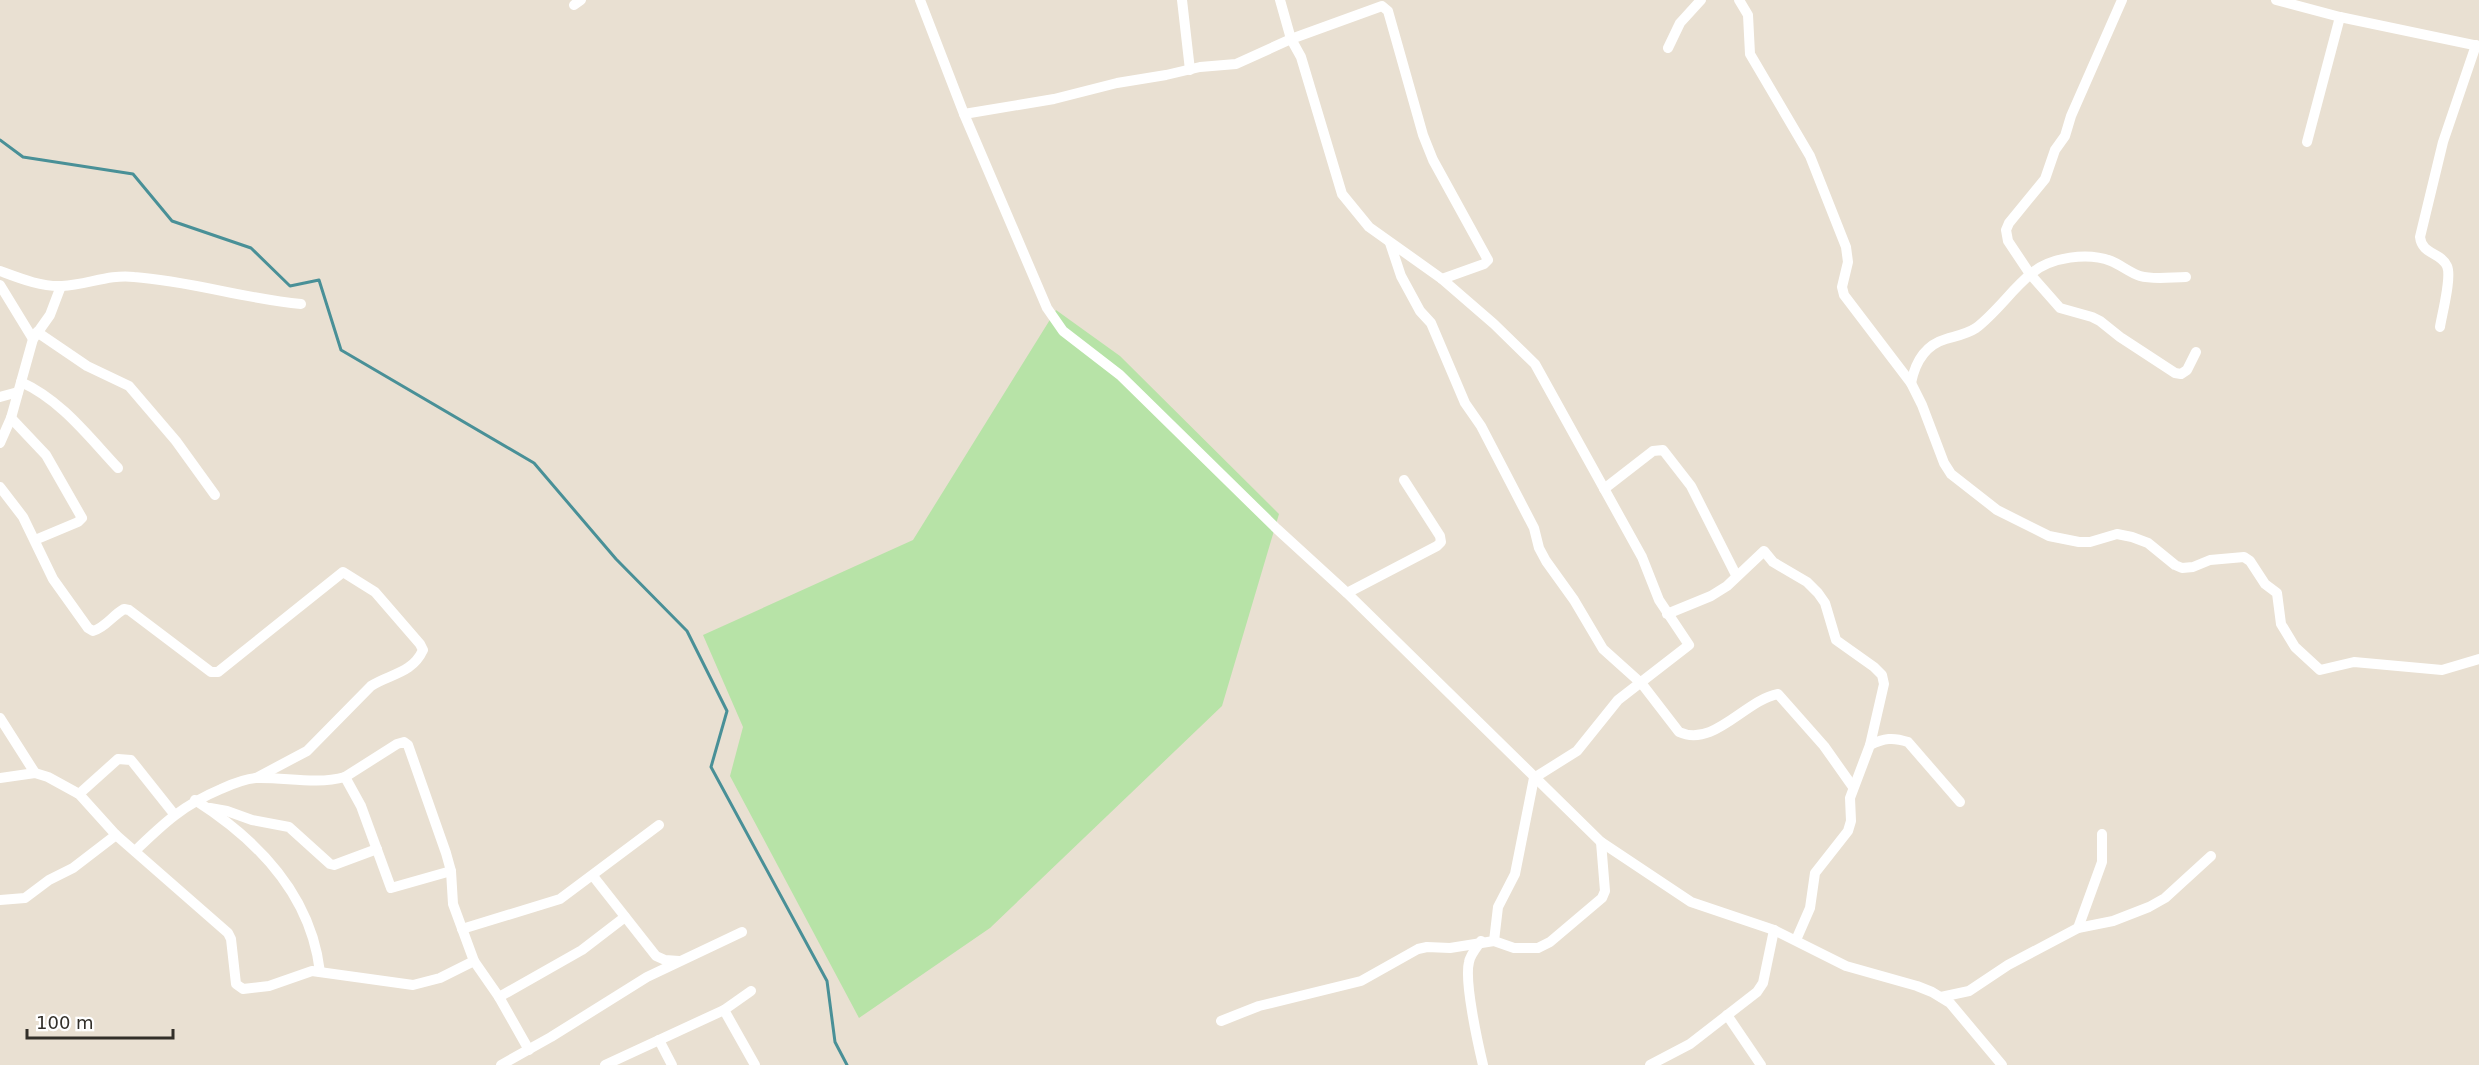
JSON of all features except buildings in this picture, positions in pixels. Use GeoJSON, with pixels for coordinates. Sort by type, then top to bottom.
{"type":"FeatureCollection","features":[{"type":"Feature","properties":{"kind":"street"},"geometry":{"type":"LineString","coordinates":[[920,0],[964,114],[1047,308],[1056,324],[1120,375],[1277,529],[1347,592],[1601,842],[1691,902],[1774,930],[1846,966],[1917,986],[1941,997],[1950,1003],[2002,1065]]}},
{"type":"Feature","properties":{"kind":"street"},"geometry":{"type":"LineString","coordinates":[[1182,0],[1190,70]]}},
{"type":"Feature","properties":{"kind":"street"},"geometry":{"type":"LineString","coordinates":[[1280,0],[1291,39],[1301,57],[1342,194],[1369,227],[1442,279],[1494,324],[1534,364],[1642,557],[1667,614],[1688,647],[1618,700],[1577,751],[1534,778],[1515,874],[1498,907],[1494,941]]}},
{"type":"Feature","properties":{"kind":"street"},"geometry":{"type":"LineString","coordinates":[[1668,48],[1680,22],[1701,0]]}},
{"type":"Feature","properties":{"kind":"street"},"geometry":{"type":"LineString","coordinates":[[1739,0],[1748,15],[1750,54],[1809,156],[1846,247],[1848,262],[1842,287],[1844,295],[1911,383],[1944,463],[1951,474],[1997,510],[2049,536],[2090,542],[2117,534],[2132,537],[2148,543],[2182,568],[2193,567],[2210,560],[2244,557],[2250,561],[2265,584],[2277,593],[2281,624],[2295,647],[2320,670],[2354,662],[2442,670],[2479,659]]}},
{"type":"Feature","properties":{"kind":"street"},"geometry":{"type":"LineString","coordinates":[[2122,0],[2071,116],[2065,136],[2055,150],[2045,179],[2016,212],[2006,230],[2008,241],[2030,274],[2060,308],[2092,317],[2175,373],[2181,374],[2187,370],[2196,352]]}},
{"type":"Feature","properties":{"kind":"street"},"geometry":{"type":"LineString","coordinates":[[2276,0],[2340,18],[2478,45],[2443,142],[2420,237],[2424,249],[2442,259],[2448,271],[2440,327]]}},
{"type":"Feature","properties":{"kind":"street"},"geometry":{"type":"LineString","coordinates":[[964,114],[1054,99],[1117,83],[1244,61],[1291,39],[1382,6],[1388,11],[1423,135],[1433,160],[1488,260],[1484,264],[1442,279]]}},
{"type":"Feature","properties":{"kind":"street"},"geometry":{"type":"LineString","coordinates":[[2307,142],[2340,18]]}},
{"type":"Feature","properties":{"kind":"street"},"geometry":{"type":"LineString","coordinates":[[1390,243],[1401,276],[1420,311],[1431,323],[1466,403],[1481,426],[1534,528],[1539,548],[1604,649],[1642,684],[1679,732],[1685,735],[1717,729],[1751,704],[1778,694],[1824,746],[1853,787]]}},
{"type":"Feature","properties":{"kind":"street"},"geometry":{"type":"LineString","coordinates":[[1911,383],[1915,367],[1936,342],[1975,329],[2001,306],[2030,274],[2050,262],[2078,258],[2109,261],[2144,277],[2186,277]]}},
{"type":"Feature","properties":{"kind":"street"},"geometry":{"type":"LineString","coordinates":[[0,271],[31,281],[61,286],[115,276],[132,276],[268,301],[302,304]]}},
{"type":"Feature","properties":{"kind":"street"},"geometry":{"type":"LineString","coordinates":[[0,285],[35,335],[87,366],[129,386],[176,441],[215,495]]}},
{"type":"Feature","properties":{"kind":"street"},"geometry":{"type":"LineString","coordinates":[[0,443],[11,418],[35,335],[55,305],[61,286]]}},
{"type":"Feature","properties":{"kind":"street"},"geometry":{"type":"LineString","coordinates":[[0,397],[20,387],[37,389],[58,405],[118,468]]}},
{"type":"Feature","properties":{"kind":"street"},"geometry":{"type":"LineString","coordinates":[[11,418],[46,455],[82,518],[78,522],[35,540]]}},
{"type":"Feature","properties":{"kind":"street"},"geometry":{"type":"LineString","coordinates":[[1604,489],[1653,451],[1663,450],[1691,486],[1736,575]]}},
{"type":"Feature","properties":{"kind":"street"},"geometry":{"type":"LineString","coordinates":[[1347,592],[1441,542],[1440,536],[1404,480]]}},
{"type":"Feature","properties":{"kind":"street"},"geometry":{"type":"LineString","coordinates":[[0,488],[14,502],[53,579],[88,628],[93,631],[124,609],[129,610],[211,672],[218,672],[343,572],[375,592],[423,650],[420,656],[400,674],[371,686],[307,751],[256,778],[231,784],[195,800],[174,814],[135,852]]}},
{"type":"Feature","properties":{"kind":"street"},"geometry":{"type":"LineString","coordinates":[[1667,614],[1712,596],[1727,586],[1736,575],[1764,551],[1773,562],[1807,582],[1818,593],[1824,603],[1836,640],[1882,675],[1883,695],[1870,745],[1853,787],[1849,807],[1851,821],[1848,831],[1815,873],[1810,908],[1796,940]]}},
{"type":"Feature","properties":{"kind":"street"},"geometry":{"type":"LineString","coordinates":[[0,718],[35,773]]}},
{"type":"Feature","properties":{"kind":"street"},"geometry":{"type":"LineString","coordinates":[[1870,745],[1884,738],[1897,738],[1908,742],[1960,802]]}},
{"type":"Feature","properties":{"kind":"street"},"geometry":{"type":"LineString","coordinates":[[256,778],[310,781],[345,777],[397,744],[404,742],[408,745],[451,871],[453,904],[474,961],[499,997],[529,1050]]}},
{"type":"Feature","properties":{"kind":"street"},"geometry":{"type":"LineString","coordinates":[[79,794],[118,759],[124,758],[131,760],[174,814]]}},
{"type":"Feature","properties":{"kind":"street"},"geometry":{"type":"LineString","coordinates":[[0,778],[35,773],[48,777],[79,794],[116,835],[228,933],[231,939],[236,984],[243,989],[255,989],[301,974],[320,972],[413,986],[440,978],[474,961]]}},
{"type":"Feature","properties":{"kind":"street"},"geometry":{"type":"LineString","coordinates":[[345,777],[361,806],[391,888],[451,871]]}},
{"type":"Feature","properties":{"kind":"street"},"geometry":{"type":"LineString","coordinates":[[195,800],[257,847],[286,882],[314,939],[320,972]]}},
{"type":"Feature","properties":{"kind":"street"},"geometry":{"type":"LineString","coordinates":[[207,808],[289,827],[330,864],[334,865],[377,849]]}},
{"type":"Feature","properties":{"kind":"street"},"geometry":{"type":"LineString","coordinates":[[462,930],[552,903],[593,876],[659,825]]}},
{"type":"Feature","properties":{"kind":"street"},"geometry":{"type":"LineString","coordinates":[[2078,928],[2102,862],[2102,834]]}},
{"type":"Feature","properties":{"kind":"street"},"geometry":{"type":"LineString","coordinates":[[0,900],[25,898],[49,879],[73,868],[116,835]]}},
{"type":"Feature","properties":{"kind":"street"},"geometry":{"type":"LineString","coordinates":[[1221,1021],[1259,1006],[1361,981],[1418,949],[1450,948],[1481,941],[1494,941],[1514,948],[1538,948],[1550,942],[1602,898],[1605,891],[1601,842]]}},
{"type":"Feature","properties":{"kind":"street"},"geometry":{"type":"LineString","coordinates":[[1941,997],[1969,991],[2008,964],[2078,928],[2113,921],[2150,907],[2165,898],[2211,856]]}},
{"type":"Feature","properties":{"kind":"street"},"geometry":{"type":"LineString","coordinates":[[593,876],[656,956],[665,960],[683,962]]}},
{"type":"Feature","properties":{"kind":"street"},"geometry":{"type":"LineString","coordinates":[[499,997],[582,950],[625,917]]}},
{"type":"Feature","properties":{"kind":"street"},"geometry":{"type":"LineString","coordinates":[[1650,1065],[1680,1050],[1757,992],[1762,983],[1774,930]]}},
{"type":"Feature","properties":{"kind":"street"},"geometry":{"type":"LineString","coordinates":[[501,1065],[515,1062],[529,1050],[647,977],[683,962],[742,932]]}},
{"type":"Feature","properties":{"kind":"street"},"geometry":{"type":"LineString","coordinates":[[1481,941],[1469,960],[1468,970],[1474,1026],[1483,1065]]}},
{"type":"Feature","properties":{"kind":"street"},"geometry":{"type":"LineString","coordinates":[[605,1065],[723,1010],[751,991]]}},
{"type":"Feature","properties":{"kind":"street"},"geometry":{"type":"LineString","coordinates":[[723,1010],[754,1065]]}},
{"type":"Feature","properties":{"kind":"street"},"geometry":{"type":"LineString","coordinates":[[1727,1015],[1761,1065]]}},
{"type":"Feature","properties":{"kind":"street"},"geometry":{"type":"LineString","coordinates":[[659,1040],[672,1065]]}},
{"type":"Feature","properties":{"kind":"green space"},"geometry":{"type":"Polygon","coordinates":[[[1056,310],[1120,356],[1279,514],[1222,706],[990,928],[859,1018],[730,776],[743,727],[703,635],[913,540],[1056,310]]]}},
{"type":"Feature","properties":{"kind":"waterway"},"geometry":{"type":"LineString","coordinates":[[0,140],[23,157],[133,174],[172,221],[251,248],[290,286],[319,280],[341,350],[534,463],[616,559],[687,631],[727,711],[711,767],[827,981],[835,1042],[847,1065]]}}]}
